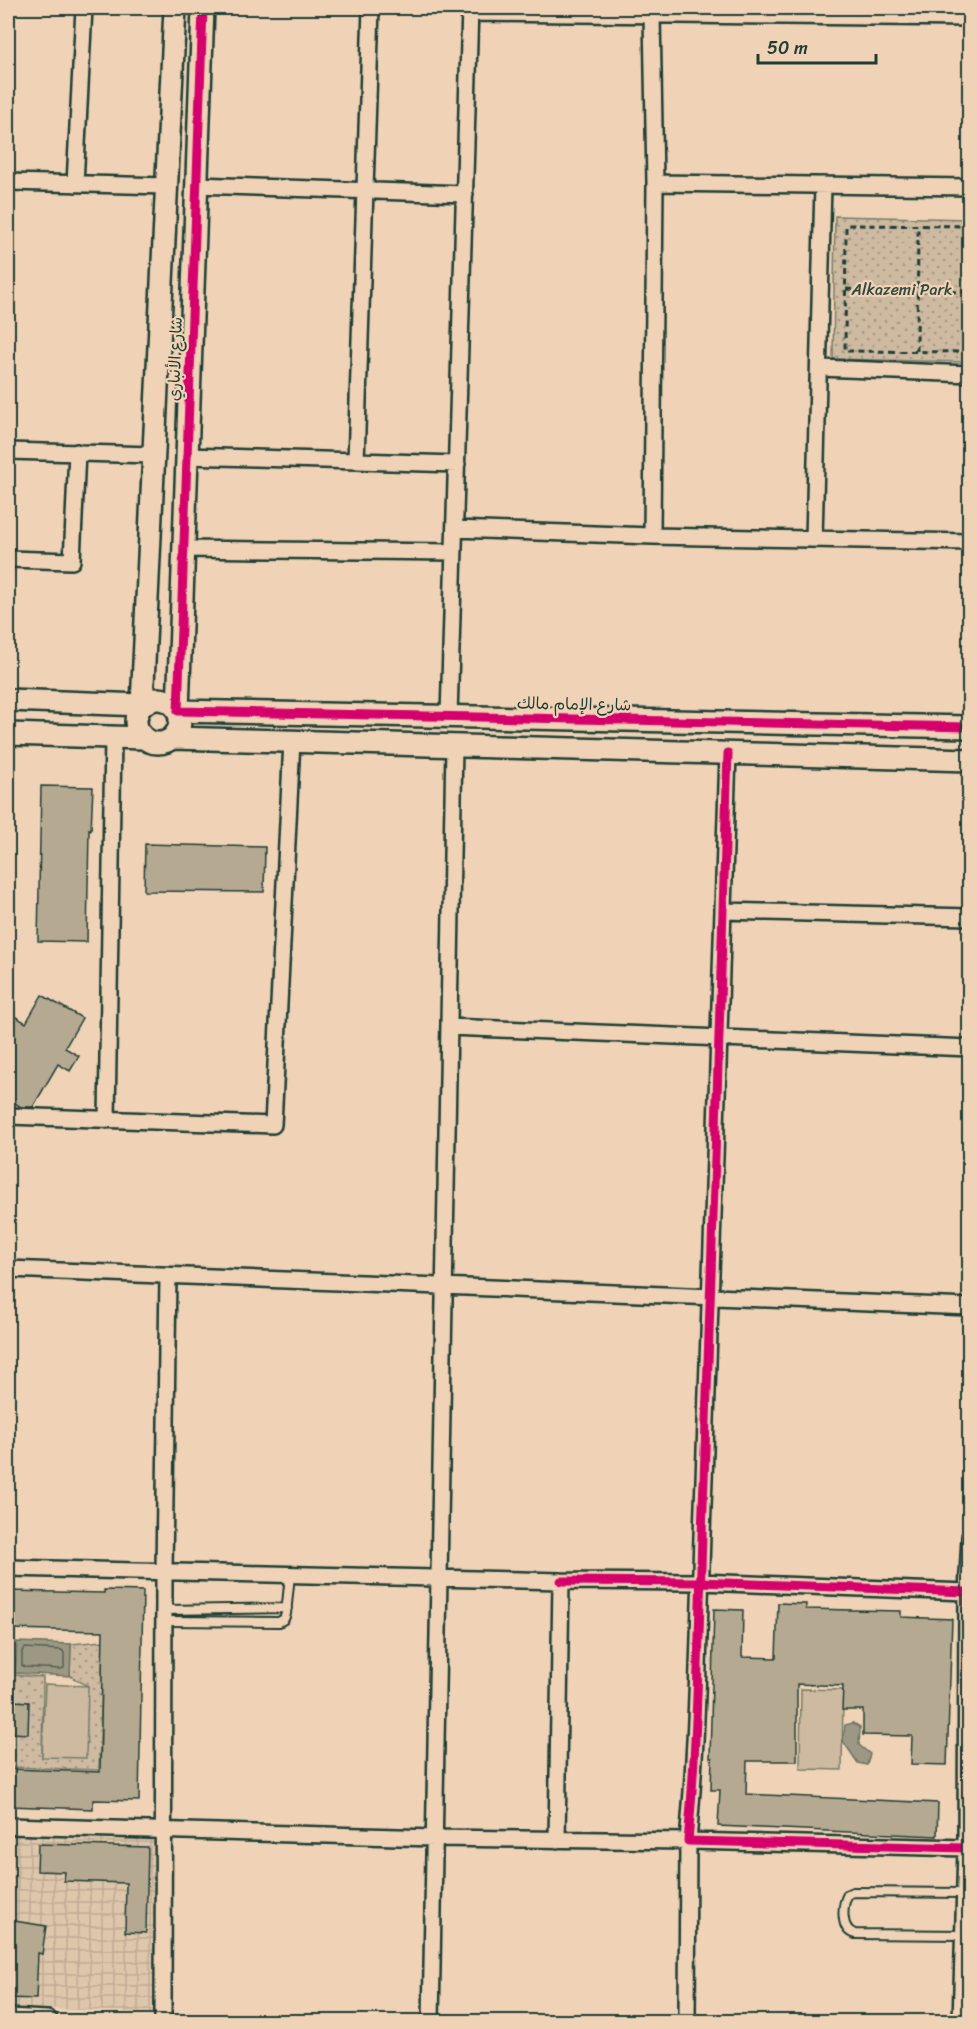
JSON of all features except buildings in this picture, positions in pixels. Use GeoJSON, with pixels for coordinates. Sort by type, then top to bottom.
{"type":"FeatureCollection","features":[{"type":"Feature","properties":{"kind":"street"},"geometry":{"type":"LineString","coordinates":[[75,184],[84,8]]}},
{"type":"Feature","properties":{"kind":"street","name":"شارع الأنباري"},"geometry":{"type":"LineString","coordinates":[[142,705],[175,8]]}},
{"type":"Feature","properties":{"kind":"street","name":"شارع الأنباري"},"geometry":{"type":"LineString","coordinates":[[178,711],[203,8]]}},
{"type":"Feature","properties":{"kind":"street"},"geometry":{"type":"LineString","coordinates":[[356,460],[371,8]]}},
{"type":"Feature","properties":{"kind":"street"},"geometry":{"type":"LineString","coordinates":[[449,716],[470,10],[652,15],[969,18]]}},
{"type":"Feature","properties":{"kind":"street"},"geometry":{"type":"LineString","coordinates":[[652,15],[655,183],[652,536]]}},
{"type":"Feature","properties":{"kind":"street"},"geometry":{"type":"LineString","coordinates":[[8,182],[166,186]]}},
{"type":"Feature","properties":{"kind":"street"},"geometry":{"type":"LineString","coordinates":[[655,183],[969,187]]}},
{"type":"Feature","properties":{"kind":"street"},"geometry":{"type":"LineString","coordinates":[[196,185],[465,195]]}},
{"type":"Feature","properties":{"kind":"street"},"geometry":{"type":"LineString","coordinates":[[814,539],[823,185]]}},
{"type":"Feature","properties":{"kind":"street"},"geometry":{"type":"LineString","coordinates":[[820,368],[969,374]]}},
{"type":"Feature","properties":{"kind":"street"},"geometry":{"type":"LineString","coordinates":[[8,451],[153,455]]}},
{"type":"Feature","properties":{"kind":"street"},"geometry":{"type":"LineString","coordinates":[[8,559],[72,561],[77,453]]}},
{"type":"Feature","properties":{"kind":"street"},"geometry":{"type":"LineString","coordinates":[[186,456],[457,464]]}},
{"type":"Feature","properties":{"kind":"street"},"geometry":{"type":"LineString","coordinates":[[455,529],[652,536],[969,542]]}},
{"type":"Feature","properties":{"kind":"street"},"geometry":{"type":"LineString","coordinates":[[183,549],[454,552]]}},
{"type":"Feature","properties":{"kind":"street"},"geometry":{"type":"LineString","coordinates":[[144,738],[136,725],[136,717],[142,705],[148,701],[161,699],[168,701],[178,711],[180,724],[173,738]]}},
{"type":"Feature","properties":{"kind":"street"},"geometry":{"type":"LineString","coordinates":[[8,700],[142,705]]}},
{"type":"Feature","properties":{"kind":"street","name":"شارع الإمام مالك"},"geometry":{"type":"LineString","coordinates":[[178,711],[969,728]]}},
{"type":"Feature","properties":{"kind":"street"},"geometry":{"type":"LineString","coordinates":[[863,757],[864,725]]}},
{"type":"Feature","properties":{"kind":"street"},"geometry":{"type":"LineString","coordinates":[[8,734],[144,738],[159,743],[173,738],[969,760]]}},
{"type":"Feature","properties":{"kind":"street"},"geometry":{"type":"LineString","coordinates":[[107,1120],[113,737]]}},
{"type":"Feature","properties":{"kind":"street"},"geometry":{"type":"LineString","coordinates":[[8,1116],[273,1125],[292,741]]}},
{"type":"Feature","properties":{"kind":"street"},"geometry":{"type":"LineString","coordinates":[[431,2022],[454,745]]}},
{"type":"Feature","properties":{"kind":"street"},"geometry":{"type":"LineString","coordinates":[[687,2022],[688,1841],[692,1799],[711,1296],[728,753]]}},
{"type":"Feature","properties":{"kind":"street"},"geometry":{"type":"LineString","coordinates":[[723,911],[969,918]]}},
{"type":"Feature","properties":{"kind":"street"},"geometry":{"type":"LineString","coordinates":[[449,1027],[969,1048]]}},
{"type":"Feature","properties":{"kind":"street"},"geometry":{"type":"LineString","coordinates":[[8,1269],[969,1306]]}},
{"type":"Feature","properties":{"kind":"street"},"geometry":{"type":"LineString","coordinates":[[163,2022],[164,1571],[168,1275]]}},
{"type":"Feature","properties":{"kind":"street"},"geometry":{"type":"LineString","coordinates":[[961,2022],[968,1848],[969,1537]]}},
{"type":"Feature","properties":{"kind":"street"},"geometry":{"type":"LineString","coordinates":[[8,1568],[561,1581],[700,1582],[968,1592]]}},
{"type":"Feature","properties":{"kind":"street"},"geometry":{"type":"LineString","coordinates":[[557,1840],[561,1581]]}},
{"type":"Feature","properties":{"kind":"street"},"geometry":{"type":"LineString","coordinates":[[8,1826],[163,1832],[968,1848]]}},
{"type":"Feature","properties":{"kind":"street"},"geometry":{"type":"LineString","coordinates":[[8,2020],[47,2022]]}},
{"type":"Feature","properties":{"kind":"lane"},"geometry":{"type":"LineString","coordinates":[[164,1616],[279,1622],[284,1619],[287,1608],[290,1575]]}},
{"type":"Feature","properties":{"kind":"lane"},"geometry":{"type":"LineString","coordinates":[[164,1616],[287,1608]]}},
{"type":"Feature","properties":{"kind":"lane"},"geometry":{"type":"LineString","coordinates":[[964,1935],[855,1934],[849,1932],[845,1927],[844,1900],[848,1894],[853,1892],[965,1893]]}},
{"type":"Feature","properties":{"kind":"path"},"geometry":{"type":"LineString","coordinates":[[969,226],[846,225],[845,351],[969,352]]}},
{"type":"Feature","properties":{"kind":"path"},"geometry":{"type":"LineString","coordinates":[[917,351],[918,227]]}},
{"type":"Feature","properties":{"kind":"path"},"geometry":{"type":"LineString","coordinates":[[846,289],[969,292]]}},
{"type":"Feature","properties":{"kind":"shaded area"},"geometry":{"type":"Polygon","coordinates":[[[8,1821],[158,1822],[154,2013],[8,2007],[8,1821]]]}},
{"type":"Feature","properties":{"kind":"green space","name":"Alkazemi Park"},"geometry":{"type":"Polygon","coordinates":[[[835,216],[969,219],[969,362],[833,359],[835,216]]]}},
{"type":"Feature","properties":{"kind":"green space"},"geometry":{"type":"Polygon","coordinates":[[[8,1631],[15,1632],[13,1675],[43,1677],[42,1757],[88,1686],[70,1676],[71,1644],[103,1641],[99,1770],[8,1767],[8,1631]]]}},
{"type":"Feature","properties":{"kind":"green space"},"geometry":{"type":"Polygon","coordinates":[[[45,1684],[88,1686],[86,1758],[42,1757],[45,1684]]]}},
{"type":"Feature","properties":{"kind":"green space"},"geometry":{"type":"Polygon","coordinates":[[[801,1689],[843,1690],[842,1770],[800,1769],[801,1689]]]}},
{"type":"Feature","properties":{"kind":"water"},"geometry":{"type":"Polygon","coordinates":[[[17,1642],[71,1644],[70,1676],[15,1673],[17,1642]]]}},
{"type":"Feature","properties":{"kind":"water"},"geometry":{"type":"Polygon","coordinates":[[[853,1723],[860,1727],[859,1745],[870,1754],[867,1765],[858,1763],[843,1741],[845,1725],[853,1723]]]}},
{"type":"Feature","properties":{"kind":"cycle path"},"geometry":{"type":"LineString","coordinates":[[203,8],[178,711],[970,727]]}},
{"type":"Feature","properties":{"kind":"cycle path"},"geometry":{"type":"LineString","coordinates":[[561,1581],[700,1582],[967,1592],[966,1848],[688,1841],[700,1616],[701,1570],[702,1525],[728,753]]}}]}
